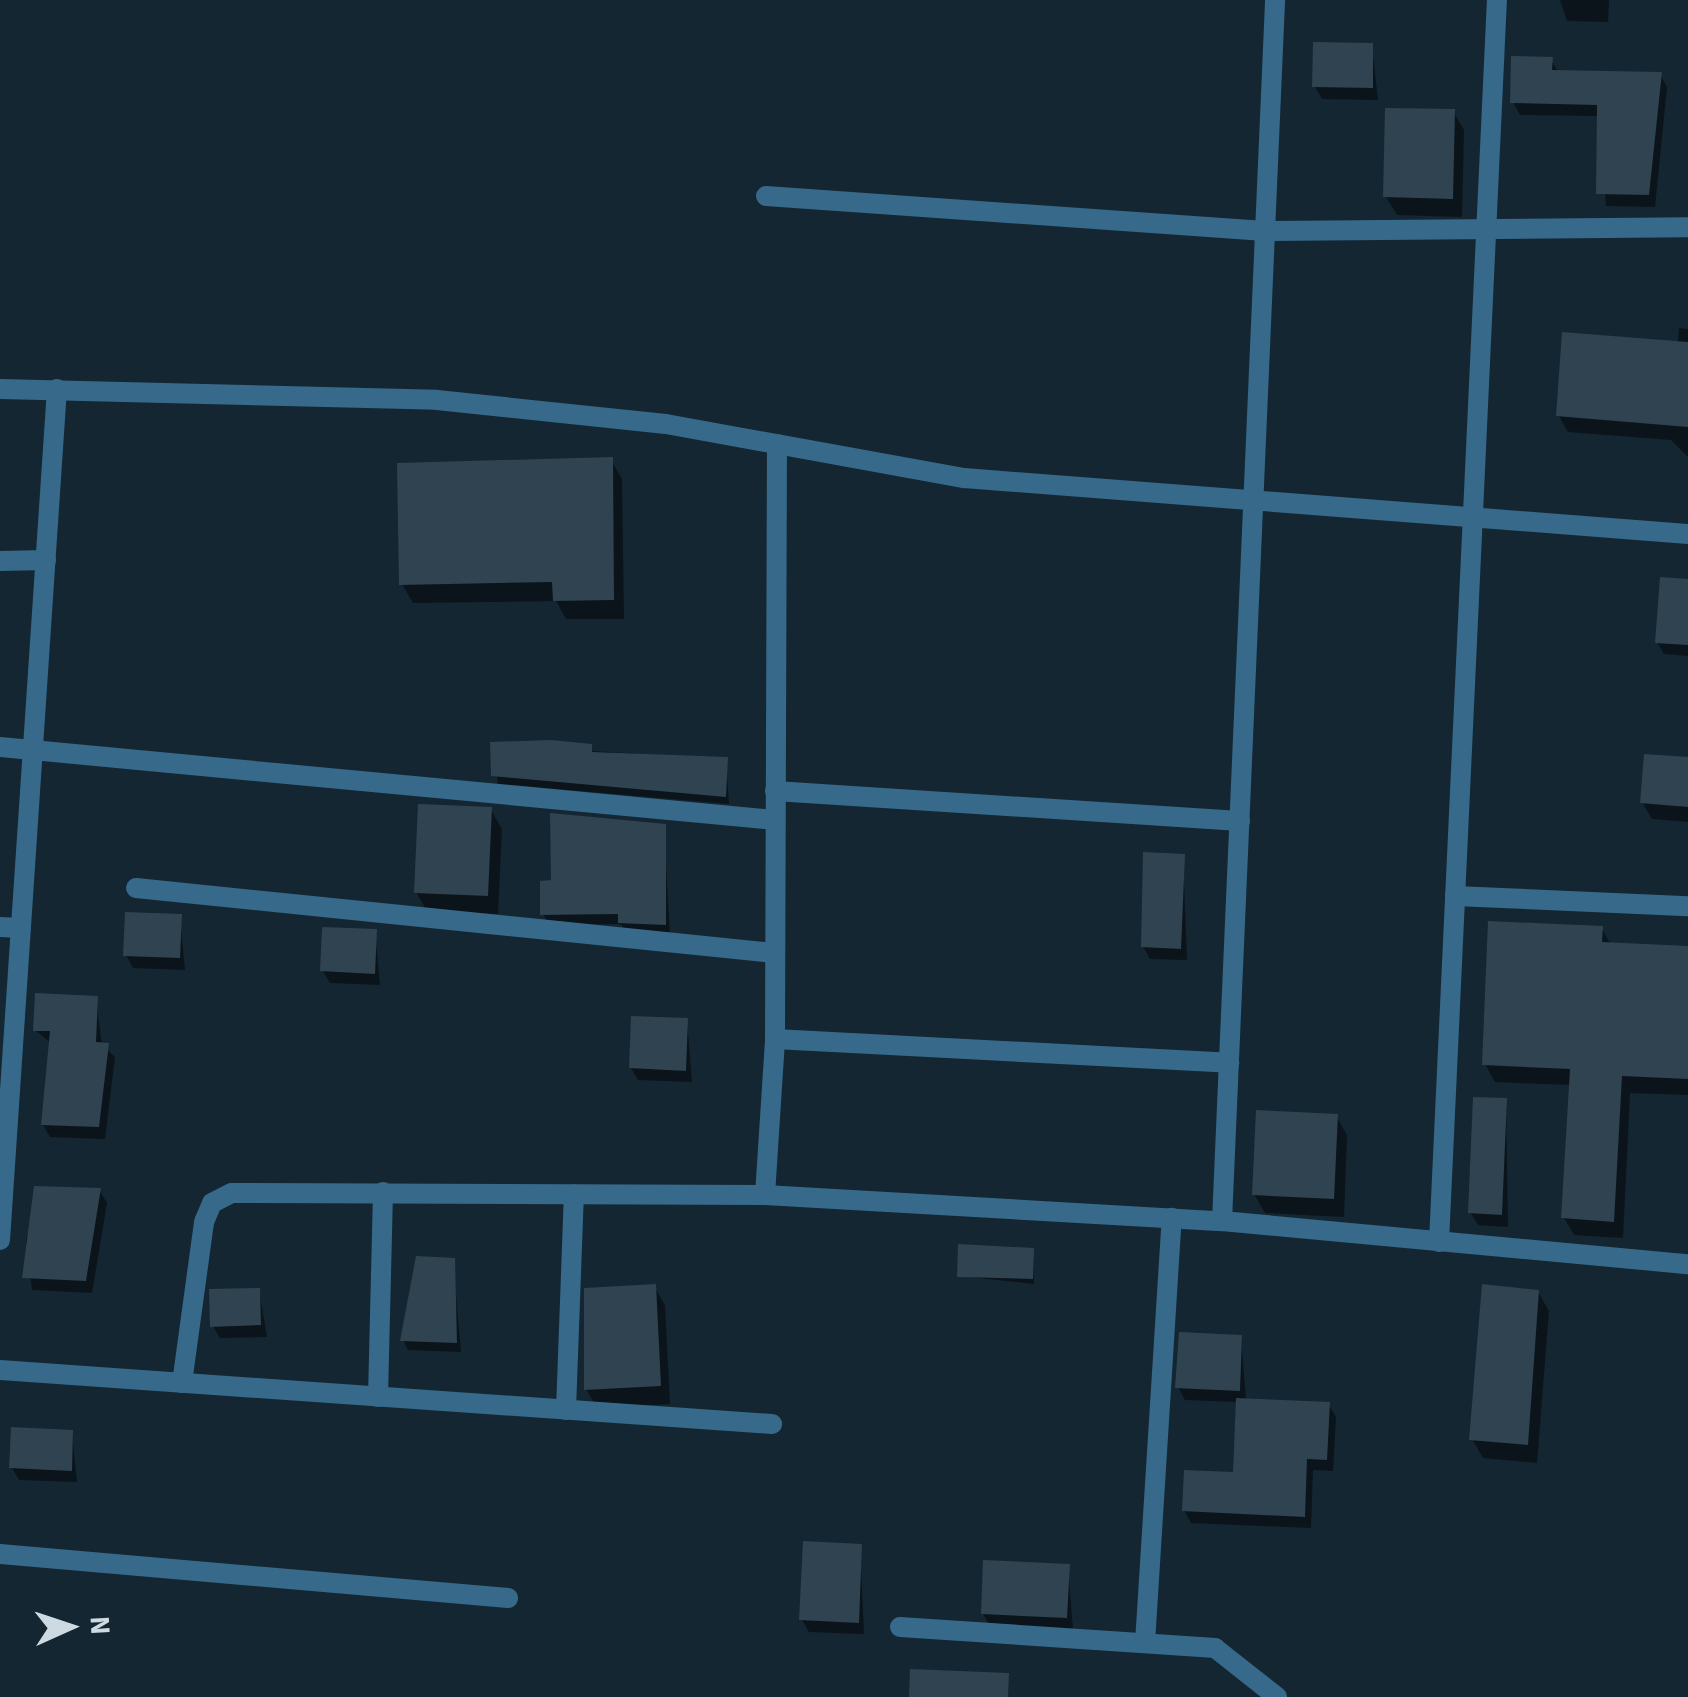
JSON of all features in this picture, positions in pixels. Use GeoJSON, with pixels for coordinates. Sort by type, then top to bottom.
{"type":"FeatureCollection","features":[{"type":"Feature","properties":{"kind":"street"},"geometry":{"type":"LineString","coordinates":[[1222,1221],[1275,0]]}},
{"type":"Feature","properties":{"kind":"street"},"geometry":{"type":"LineString","coordinates":[[1439,1242],[1497,0]]}},
{"type":"Feature","properties":{"kind":"street"},"geometry":{"type":"LineString","coordinates":[[766,196],[1265,231],[1488,234],[1688,227]]}},
{"type":"Feature","properties":{"kind":"street"},"geometry":{"type":"LineString","coordinates":[[0,389],[437,400],[777,444],[964,478],[1688,534]]}},
{"type":"Feature","properties":{"kind":"street"},"geometry":{"type":"LineString","coordinates":[[0,1240],[10,927],[36,747],[58,389]]}},
{"type":"Feature","properties":{"kind":"street"},"geometry":{"type":"LineString","coordinates":[[765,1195],[775,1039],[777,444]]}},
{"type":"Feature","properties":{"kind":"street"},"geometry":{"type":"LineString","coordinates":[[0,561],[46,560]]}},
{"type":"Feature","properties":{"kind":"street"},"geometry":{"type":"LineString","coordinates":[[0,747],[36,747],[775,820]]}},
{"type":"Feature","properties":{"kind":"street"},"geometry":{"type":"LineString","coordinates":[[775,791],[1240,821]]}},
{"type":"Feature","properties":{"kind":"street"},"geometry":{"type":"LineString","coordinates":[[136,888],[774,953]]}},
{"type":"Feature","properties":{"kind":"street"},"geometry":{"type":"LineString","coordinates":[[1454,896],[1688,906]]}},
{"type":"Feature","properties":{"kind":"street"},"geometry":{"type":"LineString","coordinates":[[775,1039],[1229,1064]]}},
{"type":"Feature","properties":{"kind":"street"},"geometry":{"type":"LineString","coordinates":[[378,1397],[383,1192]]}},
{"type":"Feature","properties":{"kind":"street"},"geometry":{"type":"LineString","coordinates":[[182,1383],[212,1203],[232,1193],[765,1195],[1222,1221],[1688,1264]]}},
{"type":"Feature","properties":{"kind":"street"},"geometry":{"type":"LineString","coordinates":[[566,1410],[574,1194]]}},
{"type":"Feature","properties":{"kind":"street"},"geometry":{"type":"LineString","coordinates":[[1145,1644],[1172,1218]]}},
{"type":"Feature","properties":{"kind":"street"},"geometry":{"type":"LineString","coordinates":[[0,1370],[772,1424]]}},
{"type":"Feature","properties":{"kind":"street"},"geometry":{"type":"LineString","coordinates":[[0,1554],[508,1598]]}},
{"type":"Feature","properties":{"kind":"street"},"geometry":{"type":"LineString","coordinates":[[900,1627],[1214,1648],[1277,1697]]}},
{"type":"Feature","properties":{"kind":"building"},"geometry":{"type":"Polygon","coordinates":[[[1313,42],[1373,43],[1373,88],[1312,87],[1313,42]]]}},
{"type":"Feature","properties":{"kind":"building"},"geometry":{"type":"Polygon","coordinates":[[[1511,56],[1553,57],[1552,70],[1662,72],[1649,195],[1596,194],[1597,105],[1510,103],[1511,56]]]}},
{"type":"Feature","properties":{"kind":"building"},"geometry":{"type":"Polygon","coordinates":[[[1385,108],[1455,109],[1453,199],[1383,197],[1385,108]]]}},
{"type":"Feature","properties":{"kind":"building"},"geometry":{"type":"Polygon","coordinates":[[[1562,332],[1688,342],[1688,427],[1556,416],[1562,332]]]}},
{"type":"Feature","properties":{"kind":"building"},"geometry":{"type":"Polygon","coordinates":[[[613,457],[614,600],[553,601],[552,582],[399,585],[397,463],[613,457]]]}},
{"type":"Feature","properties":{"kind":"building"},"geometry":{"type":"Polygon","coordinates":[[[1660,577],[1688,579],[1688,645],[1655,643],[1660,577]]]}},
{"type":"Feature","properties":{"kind":"building"},"geometry":{"type":"Polygon","coordinates":[[[551,740],[592,744],[592,752],[728,757],[726,797],[491,776],[490,742],[551,740]]]}},
{"type":"Feature","properties":{"kind":"building"},"geometry":{"type":"Polygon","coordinates":[[[1644,754],[1688,757],[1688,807],[1640,803],[1644,754]]]}},
{"type":"Feature","properties":{"kind":"building"},"geometry":{"type":"Polygon","coordinates":[[[418,804],[492,807],[488,896],[414,893],[418,804]]]}},
{"type":"Feature","properties":{"kind":"building"},"geometry":{"type":"Polygon","coordinates":[[[550,813],[666,824],[666,925],[618,923],[618,914],[540,915],[540,881],[551,880],[550,813]]]}},
{"type":"Feature","properties":{"kind":"building"},"geometry":{"type":"Polygon","coordinates":[[[1143,852],[1185,854],[1181,949],[1141,947],[1143,852]]]}},
{"type":"Feature","properties":{"kind":"building"},"geometry":{"type":"Polygon","coordinates":[[[125,912],[182,914],[180,958],[123,956],[125,912]]]}},
{"type":"Feature","properties":{"kind":"building"},"geometry":{"type":"Polygon","coordinates":[[[1488,921],[1603,926],[1602,942],[1688,946],[1688,1079],[1622,1076],[1614,1222],[1561,1218],[1570,1069],[1482,1065],[1488,921]]]}},
{"type":"Feature","properties":{"kind":"building"},"geometry":{"type":"Polygon","coordinates":[[[322,927],[377,929],[375,974],[320,971],[322,927]]]}},
{"type":"Feature","properties":{"kind":"building"},"geometry":{"type":"Polygon","coordinates":[[[35,993],[98,996],[96,1042],[109,1043],[99,1127],[41,1125],[50,1031],[33,1031],[35,993]]]}},
{"type":"Feature","properties":{"kind":"building"},"geometry":{"type":"Polygon","coordinates":[[[631,1016],[688,1018],[686,1071],[629,1068],[631,1016]]]}},
{"type":"Feature","properties":{"kind":"building"},"geometry":{"type":"Polygon","coordinates":[[[1473,1097],[1507,1098],[1502,1215],[1468,1213],[1473,1097]]]}},
{"type":"Feature","properties":{"kind":"building"},"geometry":{"type":"Polygon","coordinates":[[[1256,1110],[1338,1114],[1334,1199],[1252,1195],[1256,1110]]]}},
{"type":"Feature","properties":{"kind":"building"},"geometry":{"type":"Polygon","coordinates":[[[34,1186],[101,1188],[86,1281],[22,1278],[34,1186]]]}},
{"type":"Feature","properties":{"kind":"building"},"geometry":{"type":"Polygon","coordinates":[[[958,1244],[1034,1248],[1033,1279],[957,1277],[958,1244]]]}},
{"type":"Feature","properties":{"kind":"building"},"geometry":{"type":"Polygon","coordinates":[[[416,1256],[455,1258],[457,1343],[400,1341],[416,1256]]]}},
{"type":"Feature","properties":{"kind":"building"},"geometry":{"type":"Polygon","coordinates":[[[656,1284],[661,1386],[584,1390],[584,1288],[656,1284]]]}},
{"type":"Feature","properties":{"kind":"building"},"geometry":{"type":"Polygon","coordinates":[[[1482,1284],[1539,1290],[1528,1445],[1469,1440],[1482,1284]]]}},
{"type":"Feature","properties":{"kind":"building"},"geometry":{"type":"Polygon","coordinates":[[[260,1288],[261,1325],[210,1327],[209,1289],[260,1288]]]}},
{"type":"Feature","properties":{"kind":"building"},"geometry":{"type":"Polygon","coordinates":[[[1179,1332],[1242,1335],[1240,1391],[1175,1388],[1179,1332]]]}},
{"type":"Feature","properties":{"kind":"building"},"geometry":{"type":"Polygon","coordinates":[[[1236,1398],[1330,1402],[1327,1460],[1307,1459],[1305,1517],[1182,1511],[1184,1470],[1233,1472],[1236,1398]]]}},
{"type":"Feature","properties":{"kind":"building"},"geometry":{"type":"Polygon","coordinates":[[[11,1427],[73,1430],[72,1471],[9,1468],[11,1427]]]}},
{"type":"Feature","properties":{"kind":"building"},"geometry":{"type":"Polygon","coordinates":[[[803,1541],[862,1544],[859,1623],[799,1620],[803,1541]]]}},
{"type":"Feature","properties":{"kind":"building"},"geometry":{"type":"Polygon","coordinates":[[[983,1560],[1070,1564],[1067,1618],[981,1614],[983,1560]]]}},
{"type":"Feature","properties":{"kind":"building"},"geometry":{"type":"Polygon","coordinates":[[[910,1669],[1009,1673],[1008,1697],[909,1697],[910,1669]]]}}]}
